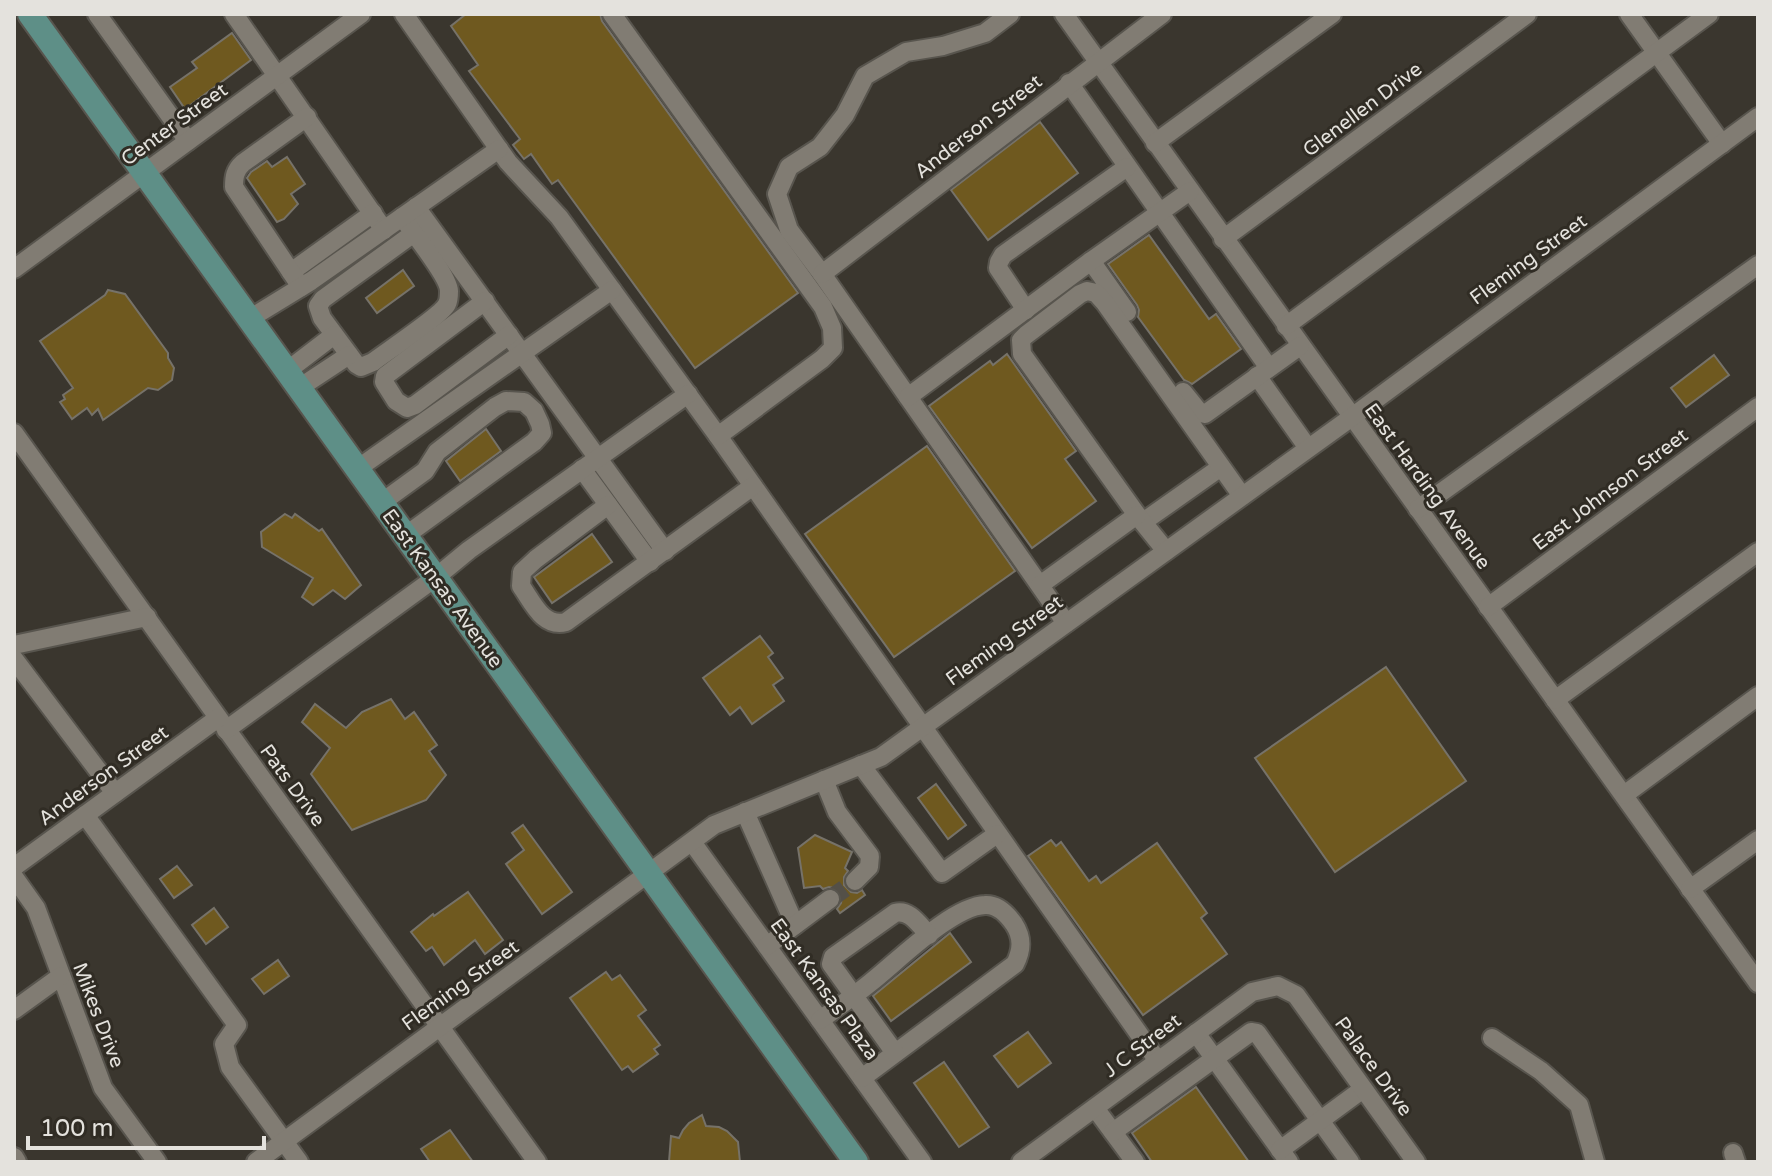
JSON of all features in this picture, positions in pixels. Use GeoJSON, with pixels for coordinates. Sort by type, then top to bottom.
{"type":"FeatureCollection","features":[{"type":"Feature","properties":{"kind":"main road","name":"East Kansas Avenue"},"geometry":{"type":"LineString","coordinates":[[30,14],[856,1162]]}},
{"type":"Feature","properties":{"kind":"street"},"geometry":{"type":"LineString","coordinates":[[97,14],[188,141]]}},
{"type":"Feature","properties":{"kind":"street"},"geometry":{"type":"LineString","coordinates":[[234,14],[384,230]]}},
{"type":"Feature","properties":{"kind":"street","name":"Center Street"},"geometry":{"type":"LineString","coordinates":[[14,269],[361,14]]}},
{"type":"Feature","properties":{"kind":"street"},"geometry":{"type":"LineString","coordinates":[[404,14],[508,162],[559,217],[688,394],[1158,1061]]}},
{"type":"Feature","properties":{"kind":"street"},"geometry":{"type":"LineString","coordinates":[[612,14],[823,307],[832,328],[833,348],[822,359],[718,436]]}},
{"type":"Feature","properties":{"kind":"street"},"geometry":{"type":"LineString","coordinates":[[1010,14],[985,33],[943,46],[906,52],[865,76],[845,115],[820,147],[789,167],[777,194],[789,230],[1066,623]]}},
{"type":"Feature","properties":{"kind":"street","name":"East Harding Avenue"},"geometry":{"type":"LineString","coordinates":[[1064,14],[1758,982]]}},
{"type":"Feature","properties":{"kind":"street","name":"Anderson Street"},"geometry":{"type":"LineString","coordinates":[[822,274],[1162,14]]}},
{"type":"Feature","properties":{"kind":"street"},"geometry":{"type":"LineString","coordinates":[[1155,143],[1332,14]]}},
{"type":"Feature","properties":{"kind":"street","name":"Glenellen Drive"},"geometry":{"type":"LineString","coordinates":[[1223,239],[1527,14]]}},
{"type":"Feature","properties":{"kind":"street"},"geometry":{"type":"LineString","coordinates":[[1629,14],[1722,144]]}},
{"type":"Feature","properties":{"kind":"street"},"geometry":{"type":"LineString","coordinates":[[1286,326],[1709,14]]}},
{"type":"Feature","properties":{"kind":"street"},"geometry":{"type":"LineString","coordinates":[[1069,83],[1159,213],[1263,372],[1308,448]]}},
{"type":"Feature","properties":{"kind":"street"},"geometry":{"type":"LineString","coordinates":[[296,280],[234,187],[234,176],[243,163],[307,117]]}},
{"type":"Feature","properties":{"kind":"street","name":"Fleming Street"},"geometry":{"type":"LineString","coordinates":[[256,1162],[714,825],[881,757],[1352,417],[1758,117]]}},
{"type":"Feature","properties":{"kind":"street"},"geometry":{"type":"LineString","coordinates":[[296,280],[384,230],[499,149]]}},
{"type":"Feature","properties":{"kind":"street"},"geometry":{"type":"LineString","coordinates":[[1026,310],[998,268],[1003,255],[1127,167]]}},
{"type":"Feature","properties":{"kind":"street"},"geometry":{"type":"LineString","coordinates":[[908,397],[1190,191]]}},
{"type":"Feature","properties":{"kind":"street"},"geometry":{"type":"LineString","coordinates":[[409,212],[414,233],[450,289],[447,304],[361,367],[322,318],[318,306],[323,299],[414,233]]}},
{"type":"Feature","properties":{"kind":"street"},"geometry":{"type":"LineString","coordinates":[[409,212],[485,301],[522,353],[590,464],[657,557]]}},
{"type":"Feature","properties":{"kind":"street"},"geometry":{"type":"LineString","coordinates":[[249,319],[373,213]]}},
{"type":"Feature","properties":{"kind":"street"},"geometry":{"type":"LineString","coordinates":[[1091,261],[1200,413],[1213,410],[1300,346]]}},
{"type":"Feature","properties":{"kind":"street"},"geometry":{"type":"LineString","coordinates":[[1418,509],[1758,265]]}},
{"type":"Feature","properties":{"kind":"street"},"geometry":{"type":"LineString","coordinates":[[357,469],[612,290]]}},
{"type":"Feature","properties":{"kind":"street"},"geometry":{"type":"LineString","coordinates":[[1166,551],[1022,354],[1021,340],[1080,294],[1087,291],[1096,293],[1105,303],[1242,496]]}},
{"type":"Feature","properties":{"kind":"street"},"geometry":{"type":"LineString","coordinates":[[485,301],[385,376],[384,382],[396,401],[407,408],[415,405],[509,335]]}},
{"type":"Feature","properties":{"kind":"street"},"geometry":{"type":"LineString","coordinates":[[293,380],[334,335]]}},
{"type":"Feature","properties":{"kind":"street"},"geometry":{"type":"LineString","coordinates":[[293,380],[349,355]]}},
{"type":"Feature","properties":{"kind":"street"},"geometry":{"type":"LineString","coordinates":[[444,383],[456,399]]}},
{"type":"Feature","properties":{"kind":"street","name":"Anderson Street"},"geometry":{"type":"LineString","coordinates":[[14,867],[115,793],[435,578],[469,550],[688,394]]}},
{"type":"Feature","properties":{"kind":"street"},"geometry":{"type":"LineString","coordinates":[[381,503],[425,471],[437,452],[495,407],[506,401],[524,402],[534,411],[542,433],[534,442],[405,536]]}},
{"type":"Feature","properties":{"kind":"street","name":"East Johnson Street"},"geometry":{"type":"LineString","coordinates":[[1488,607],[1758,407]]}},
{"type":"Feature","properties":{"kind":"street","name":"Pats Drive"},"geometry":{"type":"LineString","coordinates":[[14,433],[537,1162]]}},
{"type":"Feature","properties":{"kind":"street"},"geometry":{"type":"LineString","coordinates":[[590,464],[608,505],[657,557]]}},
{"type":"Feature","properties":{"kind":"street"},"geometry":{"type":"LineString","coordinates":[[1040,585],[1221,467]]}},
{"type":"Feature","properties":{"kind":"street"},"geometry":{"type":"LineString","coordinates":[[608,505],[522,572],[521,586],[546,620],[557,624],[566,622],[753,486]]}},
{"type":"Feature","properties":{"kind":"street"},"geometry":{"type":"LineString","coordinates":[[1555,700],[1758,552]]}},
{"type":"Feature","properties":{"kind":"street"},"geometry":{"type":"LineString","coordinates":[[14,645],[147,617]]}},
{"type":"Feature","properties":{"kind":"street"},"geometry":{"type":"LineString","coordinates":[[14,659],[115,793]]}},
{"type":"Feature","properties":{"kind":"street"},"geometry":{"type":"LineString","coordinates":[[1624,795],[1758,696]]}},
{"type":"Feature","properties":{"kind":"street"},"geometry":{"type":"LineString","coordinates":[[861,765],[942,873],[997,834]]}},
{"type":"Feature","properties":{"kind":"street"},"geometry":{"type":"LineString","coordinates":[[824,780],[837,812],[870,856],[869,867],[855,881]]}},
{"type":"Feature","properties":{"kind":"street"},"geometry":{"type":"LineString","coordinates":[[745,812],[795,925]]}},
{"type":"Feature","properties":{"kind":"street"},"geometry":{"type":"LineString","coordinates":[[85,815],[237,1025],[224,1044],[230,1067],[299,1162]]}},
{"type":"Feature","properties":{"kind":"street"},"geometry":{"type":"LineString","coordinates":[[1690,889],[1758,840]]}},
{"type":"Feature","properties":{"kind":"street","name":"East Kansas Plaza"},"geometry":{"type":"LineString","coordinates":[[692,842],[922,1162]]}},
{"type":"Feature","properties":{"kind":"street","name":"Mikes Drive"},"geometry":{"type":"LineString","coordinates":[[14,877],[36,908],[103,1088],[157,1162]]}},
{"type":"Feature","properties":{"kind":"street"},"geometry":{"type":"LineString","coordinates":[[767,946],[830,899]]}},
{"type":"Feature","properties":{"kind":"street"},"geometry":{"type":"LineString","coordinates":[[820,1020],[957,913],[988,904],[1004,911],[1016,927],[1021,941],[1015,964],[862,1078]]}},
{"type":"Feature","properties":{"kind":"street"},"geometry":{"type":"LineString","coordinates":[[895,1053],[831,964],[833,957],[895,913],[903,911],[929,935]]}},
{"type":"Feature","properties":{"kind":"street"},"geometry":{"type":"LineString","coordinates":[[14,1010],[61,976]]}},
{"type":"Feature","properties":{"kind":"street","name":"J C Street"},"geometry":{"type":"LineString","coordinates":[[1021,1162],[1252,992],[1278,986],[1296,995]]}},
{"type":"Feature","properties":{"kind":"street","name":"Palace Drive"},"geometry":{"type":"LineString","coordinates":[[1296,995],[1416,1162]]}},
{"type":"Feature","properties":{"kind":"street"},"geometry":{"type":"LineString","coordinates":[[1113,1132],[1251,1032],[1257,1033],[1350,1162]]}},
{"type":"Feature","properties":{"kind":"street"},"geometry":{"type":"LineString","coordinates":[[1196,1033],[1284,1156],[1321,1120],[1363,1089]]}},
{"type":"Feature","properties":{"kind":"street"},"geometry":{"type":"LineString","coordinates":[[1492,1038],[1541,1071],[1579,1105],[1593,1161]]}},
{"type":"Feature","properties":{"kind":"street"},"geometry":{"type":"LineString","coordinates":[[1095,1108],[1135,1162]]}},
{"type":"Feature","properties":{"kind":"building"},"geometry":{"type":"Polygon","coordinates":[[[466,14],[600,14],[602,21],[798,293],[695,368],[558,180],[552,184],[531,154],[524,159],[513,145],[520,139],[469,71],[478,65],[451,26],[466,14]]]}},
{"type":"Feature","properties":{"kind":"building"},"geometry":{"type":"Polygon","coordinates":[[[232,33],[251,60],[185,109],[170,87],[197,68],[192,62],[232,33]]]}},
{"type":"Feature","properties":{"kind":"building"},"geometry":{"type":"Polygon","coordinates":[[[1040,122],[1078,173],[988,240],[951,190],[1040,122]]]}},
{"type":"Feature","properties":{"kind":"building"},"geometry":{"type":"Polygon","coordinates":[[[287,157],[305,184],[291,194],[298,204],[277,222],[247,178],[267,161],[272,167],[287,157]]]}},
{"type":"Feature","properties":{"kind":"building"},"geometry":{"type":"Polygon","coordinates":[[[1149,235],[1209,319],[1216,314],[1241,349],[1192,384],[1184,380],[1138,317],[1137,305],[1108,264],[1149,235]]]}},
{"type":"Feature","properties":{"kind":"building"},"geometry":{"type":"Polygon","coordinates":[[[403,270],[414,286],[377,313],[366,298],[403,270]]]}},
{"type":"Feature","properties":{"kind":"building"},"geometry":{"type":"Polygon","coordinates":[[[108,290],[125,294],[168,353],[174,368],[172,380],[158,390],[148,388],[103,420],[98,409],[92,415],[87,408],[72,419],[60,402],[65,399],[63,395],[73,388],[40,341],[108,290]]]}},
{"type":"Feature","properties":{"kind":"building"},"geometry":{"type":"Polygon","coordinates":[[[1007,354],[1076,451],[1065,459],[1096,501],[1032,548],[929,406],[990,361],[993,365],[1007,354]]]}},
{"type":"Feature","properties":{"kind":"building"},"geometry":{"type":"Polygon","coordinates":[[[1714,355],[1729,375],[1686,407],[1671,388],[1714,355]]]}},
{"type":"Feature","properties":{"kind":"building"},"geometry":{"type":"Polygon","coordinates":[[[486,429],[501,451],[460,481],[446,461],[486,429]]]}},
{"type":"Feature","properties":{"kind":"building"},"geometry":{"type":"Polygon","coordinates":[[[927,446],[1015,571],[894,657],[805,534],[927,446]]]}},
{"type":"Feature","properties":{"kind":"building"},"geometry":{"type":"Polygon","coordinates":[[[285,514],[292,518],[295,514],[319,531],[322,529],[361,585],[345,599],[333,590],[313,605],[302,597],[313,578],[262,547],[261,532],[285,514]]]}},
{"type":"Feature","properties":{"kind":"building"},"geometry":{"type":"Polygon","coordinates":[[[592,534],[612,562],[552,603],[534,577],[592,534]]]}},
{"type":"Feature","properties":{"kind":"building"},"geometry":{"type":"Polygon","coordinates":[[[760,636],[773,653],[768,657],[783,678],[773,685],[784,701],[752,724],[740,707],[730,715],[703,678],[760,636]]]}},
{"type":"Feature","properties":{"kind":"building"},"geometry":{"type":"Polygon","coordinates":[[[1386,667],[1466,781],[1335,872],[1255,758],[1386,667]]]}},
{"type":"Feature","properties":{"kind":"building"},"geometry":{"type":"Polygon","coordinates":[[[391,699],[405,719],[414,712],[437,745],[429,751],[446,775],[426,800],[352,830],[311,774],[330,748],[302,722],[315,704],[346,728],[362,712],[391,699]]]}},
{"type":"Feature","properties":{"kind":"building"},"geometry":{"type":"Polygon","coordinates":[[[936,784],[966,825],[948,839],[918,798],[936,784]]]}},
{"type":"Feature","properties":{"kind":"building"},"geometry":{"type":"Polygon","coordinates":[[[523,825],[572,892],[542,914],[506,864],[524,850],[512,833],[523,825]]]}},
{"type":"Feature","properties":{"kind":"building"},"geometry":{"type":"Polygon","coordinates":[[[815,835],[852,852],[845,868],[848,871],[844,885],[851,892],[862,890],[865,895],[840,913],[837,909],[842,897],[835,888],[804,888],[798,848],[815,835]]]}},
{"type":"Feature","properties":{"kind":"building"},"geometry":{"type":"Polygon","coordinates":[[[1051,840],[1056,846],[1061,842],[1089,881],[1096,876],[1101,883],[1157,843],[1207,913],[1201,918],[1227,954],[1143,1015],[1028,856],[1051,840]]]}},
{"type":"Feature","properties":{"kind":"building"},"geometry":{"type":"Polygon","coordinates":[[[177,866],[192,885],[174,898],[160,879],[177,866]]]}},
{"type":"Feature","properties":{"kind":"building"},"geometry":{"type":"Polygon","coordinates":[[[468,892],[503,940],[485,954],[475,940],[444,965],[432,947],[426,951],[411,932],[468,892]]]}},
{"type":"Feature","properties":{"kind":"building"},"geometry":{"type":"Polygon","coordinates":[[[214,908],[228,927],[206,944],[192,925],[214,908]]]}},
{"type":"Feature","properties":{"kind":"building"},"geometry":{"type":"Polygon","coordinates":[[[950,933],[971,962],[891,1021],[873,996],[950,933]]]}},
{"type":"Feature","properties":{"kind":"building"},"geometry":{"type":"Polygon","coordinates":[[[278,960],[289,976],[264,994],[252,979],[278,960]]]}},
{"type":"Feature","properties":{"kind":"building"},"geometry":{"type":"Polygon","coordinates":[[[606,972],[612,980],[620,975],[646,1010],[638,1016],[660,1045],[654,1049],[658,1054],[633,1072],[628,1066],[622,1070],[570,998],[606,972]]]}},
{"type":"Feature","properties":{"kind":"building"},"geometry":{"type":"Polygon","coordinates":[[[1028,1032],[1051,1063],[1018,1087],[994,1056],[1028,1032]]]}},
{"type":"Feature","properties":{"kind":"building"},"geometry":{"type":"Polygon","coordinates":[[[944,1062],[989,1127],[959,1147],[914,1083],[944,1062]]]}},
{"type":"Feature","properties":{"kind":"building"},"geometry":{"type":"Polygon","coordinates":[[[1196,1087],[1249,1162],[1152,1162],[1132,1133],[1196,1087]]]}},
{"type":"Feature","properties":{"kind":"building"},"geometry":{"type":"Polygon","coordinates":[[[702,1115],[706,1126],[727,1131],[738,1142],[740,1162],[669,1162],[671,1136],[679,1138],[689,1123],[702,1115]]]}},
{"type":"Feature","properties":{"kind":"building"},"geometry":{"type":"Polygon","coordinates":[[[450,1130],[473,1162],[430,1162],[421,1149],[450,1130]]]}},
{"type":"Feature","properties":{"kind":"tunnel"},"geometry":{"type":"LineString","coordinates":[[830,899],[855,881]]}}]}
